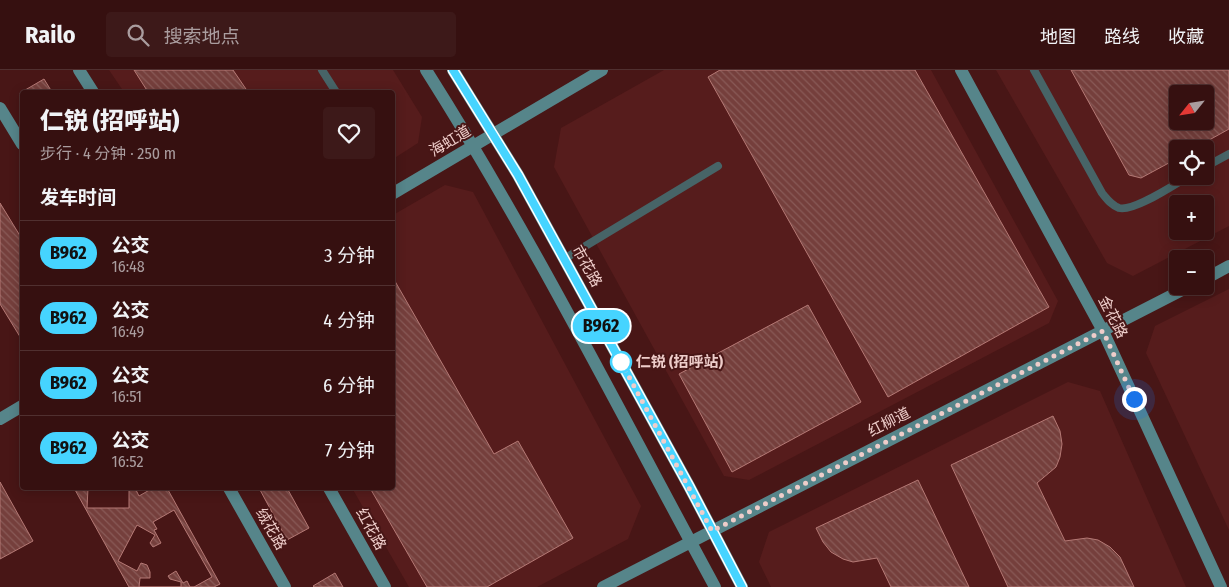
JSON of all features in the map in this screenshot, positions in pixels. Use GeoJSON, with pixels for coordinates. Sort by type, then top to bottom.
{"type":"FeatureCollection","features":[{"type":"Feature","properties":{"kind":"street"},"geometry":{"type":"LineString","coordinates":[[79,70],[92,90]]}},
{"type":"Feature","properties":{"kind":"street"},"geometry":{"type":"LineString","coordinates":[[426,70],[497,185],[715,587]]}},
{"type":"Feature","properties":{"kind":"street","name":"市花路"},"geometry":{"type":"LineString","coordinates":[[453,70],[518,175],[742,587]]}},
{"type":"Feature","properties":{"kind":"street","name":"海虹道"},"geometry":{"type":"LineString","coordinates":[[395,192],[602,70]]}},
{"type":"Feature","properties":{"kind":"street","name":"金花路"},"geometry":{"type":"LineString","coordinates":[[961,70],[1103,331],[1221,587]]}},
{"type":"Feature","properties":{"kind":"street"},"geometry":{"type":"LineString","coordinates":[[0,108],[20,141]]}},
{"type":"Feature","properties":{"kind":"street"},"geometry":{"type":"LineString","coordinates":[[1214,274],[1229,266]]}},
{"type":"Feature","properties":{"kind":"street","name":"红柳道"},"geometry":{"type":"LineString","coordinates":[[603,587],[1173,295]]}},
{"type":"Feature","properties":{"kind":"street"},"geometry":{"type":"LineString","coordinates":[[0,419],[20,407]]}},
{"type":"Feature","properties":{"kind":"street","name":"绒花路"},"geometry":{"type":"LineString","coordinates":[[230,490],[285,587]]}},
{"type":"Feature","properties":{"kind":"street","name":"红花路"},"geometry":{"type":"LineString","coordinates":[[330,490],[385,587]]}},
{"type":"Feature","properties":{"kind":"lane"},"geometry":{"type":"LineString","coordinates":[[322,70],[335,90]]}},
{"type":"Feature","properties":{"kind":"lane"},"geometry":{"type":"LineString","coordinates":[[1034,70],[1102,193],[1110,203],[1121,208],[1134,208],[1174,185]]}},
{"type":"Feature","properties":{"kind":"lane"},"geometry":{"type":"LineString","coordinates":[[1214,162],[1229,154]]}},
{"type":"Feature","properties":{"kind":"lane"},"geometry":{"type":"LineString","coordinates":[[564,259],[718,166]]}},
{"type":"Feature","properties":{"kind":"shaded area"},"geometry":{"type":"Polygon","coordinates":[[[109,70],[393,70],[422,117],[418,143],[395,158],[395,90],[123,90],[109,70]]]}},
{"type":"Feature","properties":{"kind":"shaded area"},"geometry":{"type":"Polygon","coordinates":[[[664,70],[931,70],[1058,301],[1049,323],[749,480],[724,476],[554,167],[561,128],[664,70]]]}},
{"type":"Feature","properties":{"kind":"shaded area"},"geometry":{"type":"Polygon","coordinates":[[[996,70],[1229,70],[1229,226],[1214,234],[1214,195],[1169,195],[1169,240],[1202,240],[1183,250],[1169,250],[1169,257],[1133,276],[1107,263],[996,70]]]}},
{"type":"Feature","properties":{"kind":"shaded area"},"geometry":{"type":"Polygon","coordinates":[[[445,185],[473,192],[641,506],[628,539],[537,587],[409,587],[353,490],[395,490],[395,214],[445,185]]]}},
{"type":"Feature","properties":{"kind":"shaded area"},"geometry":{"type":"Polygon","coordinates":[[[1229,289],[1229,530],[1146,353],[1155,326],[1229,289]]]}},
{"type":"Feature","properties":{"kind":"shaded area"},"geometry":{"type":"Polygon","coordinates":[[[1068,382],[1100,391],[1186,587],[771,587],[759,562],[769,532],[1068,382]]]}},
{"type":"Feature","properties":{"kind":"building"},"geometry":{"type":"Polygon","coordinates":[[[134,70],[233,70],[247,90],[147,90],[134,70]]]}},
{"type":"Feature","properties":{"kind":"building"},"geometry":{"type":"Polygon","coordinates":[[[720,70],[915,70],[1049,307],[888,397],[708,77],[720,70]]]}},
{"type":"Feature","properties":{"kind":"building"},"geometry":{"type":"Polygon","coordinates":[[[1071,70],[1229,70],[1229,129],[1209,140],[1169,140],[1169,163],[1141,178],[1129,175],[1071,70]]]}},
{"type":"Feature","properties":{"kind":"building"},"geometry":{"type":"Polygon","coordinates":[[[44,79],[51,90],[25,90],[44,79]]]}},
{"type":"Feature","properties":{"kind":"building"},"geometry":{"type":"Polygon","coordinates":[[[0,203],[20,236],[20,337],[0,304],[0,203]]]}},
{"type":"Feature","properties":{"kind":"building"},"geometry":{"type":"Polygon","coordinates":[[[395,281],[494,454],[518,441],[573,538],[487,587],[427,587],[371,490],[395,490],[395,281]]]}},
{"type":"Feature","properties":{"kind":"building"},"geometry":{"type":"Polygon","coordinates":[[[808,305],[861,402],[732,472],[679,374],[808,305]]]}},
{"type":"Feature","properties":{"kind":"building"},"geometry":{"type":"Polygon","coordinates":[[[1053,416],[1060,431],[1062,444],[1060,457],[1056,467],[1037,483],[1065,541],[1087,538],[1098,540],[1110,547],[1120,557],[1134,587],[1008,587],[951,465],[1053,416]]]}},
{"type":"Feature","properties":{"kind":"building"},"geometry":{"type":"Polygon","coordinates":[[[918,480],[969,587],[891,587],[877,558],[853,562],[843,559],[831,552],[816,528],[918,480]]]}},
{"type":"Feature","properties":{"kind":"building"},"geometry":{"type":"Polygon","coordinates":[[[0,482],[33,541],[0,559],[0,482]]]}},
{"type":"Feature","properties":{"kind":"building"},"geometry":{"type":"Polygon","coordinates":[[[75,490],[168,490],[220,584],[214,587],[129,587],[75,490]]]}},
{"type":"Feature","properties":{"kind":"building"},"geometry":{"type":"Polygon","coordinates":[[[88,490],[129,490],[129,508],[87,508],[88,490]]]}},
{"type":"Feature","properties":{"kind":"building"},"geometry":{"type":"Polygon","coordinates":[[[136,490],[150,490],[139,496],[136,490]]]}},
{"type":"Feature","properties":{"kind":"building"},"geometry":{"type":"Polygon","coordinates":[[[260,490],[288,490],[309,528],[287,540],[260,490]]]}},
{"type":"Feature","properties":{"kind":"building"},"geometry":{"type":"Polygon","coordinates":[[[174,510],[212,577],[194,587],[190,587],[187,581],[183,583],[176,571],[168,576],[170,579],[181,582],[181,587],[139,587],[140,578],[150,578],[147,565],[141,563],[137,571],[118,561],[137,525],[155,535],[150,543],[153,547],[161,543],[154,530],[157,529],[153,522],[174,510]]]}},
{"type":"Feature","properties":{"kind":"building"},"geometry":{"type":"Polygon","coordinates":[[[335,573],[343,587],[313,586],[335,573]]]}},
{"type":"Feature","properties":{"kind":"bus line","name":"B962"},"geometry":{"type":"LineString","coordinates":[[453,70],[518,175],[689,486],[742,587]]}},
{"type":"Feature","properties":{"kind":"place","name":"仁锐 (招呼站)"},"geometry":{"type":"Point","coordinates":[621,362]}},
{"type":"Feature","properties":{"kind":"route"},"geometry":{"type":"LineString","coordinates":[[621,362],[712,531],[1103,331],[1134,399]]}}]}
